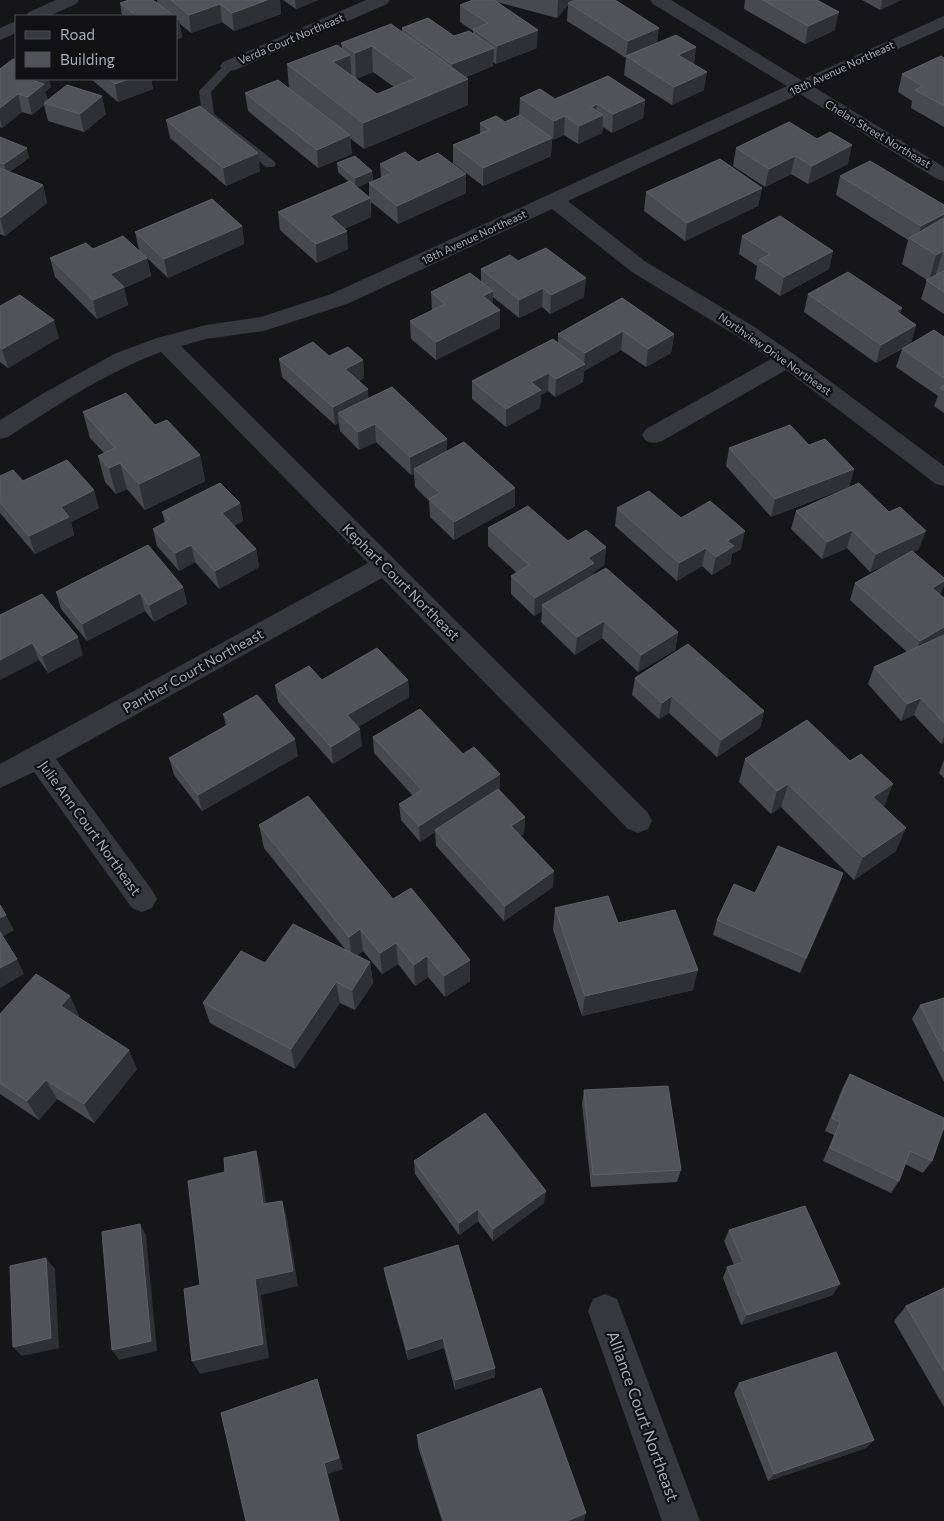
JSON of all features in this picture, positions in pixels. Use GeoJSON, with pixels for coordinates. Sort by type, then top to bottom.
{"type":"FeatureCollection","features":[{"type":"Feature","properties":{"kind":"street"},"geometry":{"type":"LineString","coordinates":[[37,15],[70,0]]}},
{"type":"Feature","properties":{"kind":"street","name":"Verda Court Northeast"},"geometry":{"type":"LineString","coordinates":[[229,66],[381,0]]}},
{"type":"Feature","properties":{"kind":"street","name":"Chelan Street Northeast"},"geometry":{"type":"LineString","coordinates":[[658,0],[944,175]]}},
{"type":"Feature","properties":{"kind":"street","name":"18th Avenue Northeast"},"geometry":{"type":"LineString","coordinates":[[0,432],[86,377],[124,358],[165,343],[206,332],[264,324],[339,299],[944,21]]}},
{"type":"Feature","properties":{"kind":"street"},"geometry":{"type":"LineString","coordinates":[[0,35],[15,27]]}},
{"type":"Feature","properties":{"kind":"street","name":"Northview Drive Northeast"},"geometry":{"type":"LineString","coordinates":[[554,200],[640,267],[745,331],[787,360],[944,478]]}},
{"type":"Feature","properties":{"kind":"street","name":"Kephart Court Northeast"},"geometry":{"type":"LineString","coordinates":[[165,343],[638,821]]}},
{"type":"Feature","properties":{"kind":"street"},"geometry":{"type":"LineString","coordinates":[[654,435],[787,360]]}},
{"type":"Feature","properties":{"kind":"street","name":"Panther Court Northeast"},"geometry":{"type":"LineString","coordinates":[[0,777],[385,565]]}},
{"type":"Feature","properties":{"kind":"street","name":"Julie Ann Court Northeast"},"geometry":{"type":"LineString","coordinates":[[38,756],[142,899]]}},
{"type":"Feature","properties":{"kind":"street","name":"Alliance Court Northeast"},"geometry":{"type":"LineString","coordinates":[[605,1311],[681,1521]]}},
{"type":"Feature","properties":{"kind":"lane"},"geometry":{"type":"LineString","coordinates":[[229,66],[205,91],[208,115],[270,164]]}},
{"type":"Feature","properties":{"kind":"building"},"geometry":{"type":"Polygon","coordinates":[[[129,0],[153,0],[173,15],[135,15],[120,3],[129,0]]]}},
{"type":"Feature","properties":{"kind":"building"},"geometry":{"type":"Polygon","coordinates":[[[171,0],[267,0],[232,13],[220,4],[189,15],[171,0]]]}},
{"type":"Feature","properties":{"kind":"building"},"geometry":{"type":"Polygon","coordinates":[[[473,0],[494,0],[538,30],[497,46],[473,29],[488,23],[460,5],[473,0]]]}},
{"type":"Feature","properties":{"kind":"building"},"geometry":{"type":"Polygon","coordinates":[[[575,0],[615,0],[659,28],[628,41],[568,3],[575,0]]]}},
{"type":"Feature","properties":{"kind":"building"},"geometry":{"type":"Polygon","coordinates":[[[763,0],[817,0],[839,12],[808,26],[763,0]]]}},
{"type":"Feature","properties":{"kind":"building"},"geometry":{"type":"Polygon","coordinates":[[[428,18],[454,36],[469,31],[494,48],[452,64],[402,28],[428,18]]]}},
{"type":"Feature","properties":{"kind":"building"},"geometry":{"type":"Polygon","coordinates":[[[391,24],[468,79],[363,123],[287,64],[337,45],[350,55],[333,62],[377,94],[416,78],[372,46],[355,53],[341,43],[391,24]]]}},
{"type":"Feature","properties":{"kind":"building"},"geometry":{"type":"Polygon","coordinates":[[[676,35],[696,47],[678,55],[707,72],[674,87],[626,56],[676,35]]]}},
{"type":"Feature","properties":{"kind":"building"},"geometry":{"type":"Polygon","coordinates":[[[941,56],[944,58],[944,106],[915,90],[923,86],[902,74],[941,56]]]}},
{"type":"Feature","properties":{"kind":"building"},"geometry":{"type":"Polygon","coordinates":[[[13,59],[15,60],[15,80],[32,80],[44,84],[28,97],[18,94],[0,108],[0,69],[13,59]]]}},
{"type":"Feature","properties":{"kind":"building"},"geometry":{"type":"Polygon","coordinates":[[[608,76],[645,100],[613,114],[597,104],[591,107],[603,115],[579,126],[565,116],[554,121],[520,98],[540,89],[555,99],[608,76]]]}},
{"type":"Feature","properties":{"kind":"building"},"geometry":{"type":"Polygon","coordinates":[[[109,80],[126,80],[115,84],[109,80]]]}},
{"type":"Feature","properties":{"kind":"building"},"geometry":{"type":"Polygon","coordinates":[[[278,80],[350,135],[317,150],[245,93],[278,80]]]}},
{"type":"Feature","properties":{"kind":"building"},"geometry":{"type":"Polygon","coordinates":[[[67,85],[102,96],[80,114],[44,103],[67,85]]]}},
{"type":"Feature","properties":{"kind":"building"},"geometry":{"type":"Polygon","coordinates":[[[200,106],[258,153],[223,168],[166,120],[200,106]]]}},
{"type":"Feature","properties":{"kind":"building"},"geometry":{"type":"Polygon","coordinates":[[[520,115],[552,138],[483,168],[453,145],[489,130],[480,123],[496,116],[505,122],[520,115]]]}},
{"type":"Feature","properties":{"kind":"building"},"geometry":{"type":"Polygon","coordinates":[[[789,122],[817,139],[830,132],[852,145],[812,166],[795,156],[769,169],[736,148],[789,122]]]}},
{"type":"Feature","properties":{"kind":"building"},"geometry":{"type":"Polygon","coordinates":[[[0,137],[27,148],[4,164],[0,163],[0,137]]]}},
{"type":"Feature","properties":{"kind":"building"},"geometry":{"type":"Polygon","coordinates":[[[405,152],[418,162],[438,153],[466,174],[397,206],[369,183],[392,173],[380,164],[405,152]]]}},
{"type":"Feature","properties":{"kind":"building"},"geometry":{"type":"Polygon","coordinates":[[[355,156],[372,171],[355,178],[337,163],[355,156]]]}},
{"type":"Feature","properties":{"kind":"building"},"geometry":{"type":"Polygon","coordinates":[[[720,159],[762,188],[687,223],[646,192],[720,159]]]}},
{"type":"Feature","properties":{"kind":"building"},"geometry":{"type":"Polygon","coordinates":[[[870,161],[944,205],[944,214],[921,226],[840,176],[870,161]]]}},
{"type":"Feature","properties":{"kind":"building"},"geometry":{"type":"Polygon","coordinates":[[[0,168],[43,185],[0,218],[0,168]]]}},
{"type":"Feature","properties":{"kind":"building"},"geometry":{"type":"Polygon","coordinates":[[[350,181],[370,198],[330,216],[347,231],[316,244],[278,212],[350,181]]]}},
{"type":"Feature","properties":{"kind":"building"},"geometry":{"type":"Polygon","coordinates":[[[212,199],[242,226],[164,259],[135,232],[212,199]]]}},
{"type":"Feature","properties":{"kind":"building"},"geometry":{"type":"Polygon","coordinates":[[[780,216],[833,251],[784,277],[759,260],[770,254],[742,236],[780,216]]]}},
{"type":"Feature","properties":{"kind":"building"},"geometry":{"type":"Polygon","coordinates":[[[944,218],[944,252],[936,255],[909,238],[944,218]]]}},
{"type":"Feature","properties":{"kind":"building"},"geometry":{"type":"Polygon","coordinates":[[[123,236],[147,258],[110,274],[124,287],[93,300],[50,258],[86,243],[93,249],[123,236]]]}},
{"type":"Feature","properties":{"kind":"building"},"geometry":{"type":"Polygon","coordinates":[[[546,248],[586,278],[551,295],[543,288],[519,300],[481,269],[510,255],[518,261],[546,248]]]}},
{"type":"Feature","properties":{"kind":"building"},"geometry":{"type":"Polygon","coordinates":[[[944,271],[944,292],[926,280],[944,271]]]}},
{"type":"Feature","properties":{"kind":"building"},"geometry":{"type":"Polygon","coordinates":[[[848,272],[902,308],[896,311],[916,325],[881,345],[808,294],[848,272]]]}},
{"type":"Feature","properties":{"kind":"building"},"geometry":{"type":"Polygon","coordinates":[[[470,273],[493,291],[483,296],[500,310],[436,342],[410,321],[445,304],[431,292],[470,273]]]}},
{"type":"Feature","properties":{"kind":"building"},"geometry":{"type":"Polygon","coordinates":[[[20,295],[54,320],[2,349],[0,348],[0,306],[20,295]]]}},
{"type":"Feature","properties":{"kind":"building"},"geometry":{"type":"Polygon","coordinates":[[[622,298],[674,334],[648,349],[623,331],[585,353],[558,334],[622,298]]]}},
{"type":"Feature","properties":{"kind":"building"},"geometry":{"type":"Polygon","coordinates":[[[934,330],[944,337],[944,378],[902,349],[934,330]]]}},
{"type":"Feature","properties":{"kind":"building"},"geometry":{"type":"Polygon","coordinates":[[[553,339],[585,364],[556,379],[549,373],[531,382],[541,390],[506,409],[472,381],[553,339]]]}},
{"type":"Feature","properties":{"kind":"building"},"geometry":{"type":"Polygon","coordinates":[[[313,342],[329,356],[348,347],[363,360],[345,369],[368,389],[333,407],[279,359],[313,342]]]}},
{"type":"Feature","properties":{"kind":"building"},"geometry":{"type":"Polygon","coordinates":[[[392,387],[447,439],[410,457],[375,424],[358,432],[338,413],[392,387]]]}},
{"type":"Feature","properties":{"kind":"building"},"geometry":{"type":"Polygon","coordinates":[[[126,393],[155,425],[167,420],[200,455],[139,484],[120,463],[109,468],[98,456],[115,448],[83,412],[126,393]]]}},
{"type":"Feature","properties":{"kind":"building"},"geometry":{"type":"Polygon","coordinates":[[[790,425],[809,445],[825,439],[854,469],[775,499],[729,448],[790,425]]]}},
{"type":"Feature","properties":{"kind":"building"},"geometry":{"type":"Polygon","coordinates":[[[464,442],[515,488],[454,522],[429,499],[440,493],[414,469],[464,442]]]}},
{"type":"Feature","properties":{"kind":"building"},"geometry":{"type":"Polygon","coordinates":[[[67,460],[94,490],[61,507],[69,517],[29,536],[0,502],[0,476],[13,470],[23,481],[67,460]]]}},
{"type":"Feature","properties":{"kind":"building"},"geometry":{"type":"Polygon","coordinates":[[[220,483],[240,503],[222,513],[256,549],[215,571],[191,545],[175,553],[153,529],[169,520],[162,512],[220,483]]]}},
{"type":"Feature","properties":{"kind":"building"},"geometry":{"type":"Polygon","coordinates":[[[859,483],[889,512],[900,507],[926,531],[876,554],[852,530],[827,542],[796,511],[859,483]]]}},
{"type":"Feature","properties":{"kind":"building"},"geometry":{"type":"Polygon","coordinates":[[[649,491],[681,518],[710,501],[745,531],[727,541],[734,546],[716,557],[706,548],[679,563],[617,508],[649,491]]]}},
{"type":"Feature","properties":{"kind":"building"},"geometry":{"type":"Polygon","coordinates":[[[528,506],[568,541],[586,530],[606,547],[588,558],[594,563],[535,598],[511,576],[529,565],[488,528],[528,506]]]}},
{"type":"Feature","properties":{"kind":"building"},"geometry":{"type":"Polygon","coordinates":[[[148,545],[183,587],[149,605],[140,593],[82,624],[56,592],[148,545]]]}},
{"type":"Feature","properties":{"kind":"building"},"geometry":{"type":"Polygon","coordinates":[[[912,551],[944,578],[944,581],[932,588],[944,598],[944,627],[920,641],[855,583],[912,551]]]}},
{"type":"Feature","properties":{"kind":"building"},"geometry":{"type":"Polygon","coordinates":[[[606,568],[678,632],[641,655],[604,621],[577,637],[542,605],[606,568]]]}},
{"type":"Feature","properties":{"kind":"building"},"geometry":{"type":"Polygon","coordinates":[[[42,594],[78,637],[42,656],[32,643],[0,660],[0,615],[42,594]]]}},
{"type":"Feature","properties":{"kind":"building"},"geometry":{"type":"Polygon","coordinates":[[[944,635],[944,723],[921,698],[907,704],[874,667],[944,635]]]}},
{"type":"Feature","properties":{"kind":"building"},"geometry":{"type":"Polygon","coordinates":[[[688,644],[764,711],[721,740],[672,696],[662,703],[635,678],[688,644]]]}},
{"type":"Feature","properties":{"kind":"building"},"geometry":{"type":"Polygon","coordinates":[[[377,648],[408,680],[347,715],[360,729],[331,747],[275,685],[309,666],[322,680],[377,648]]]}},
{"type":"Feature","properties":{"kind":"building"},"geometry":{"type":"Polygon","coordinates":[[[257,695],[295,739],[198,795],[169,758],[231,723],[223,714],[257,695]]]}},
{"type":"Feature","properties":{"kind":"building"},"geometry":{"type":"Polygon","coordinates":[[[420,709],[463,754],[474,747],[500,774],[419,826],[399,804],[422,790],[373,737],[420,709]]]}},
{"type":"Feature","properties":{"kind":"building"},"geometry":{"type":"Polygon","coordinates":[[[807,720],[850,761],[861,754],[893,784],[873,797],[906,828],[863,857],[788,784],[777,791],[745,759],[807,720]]]}},
{"type":"Feature","properties":{"kind":"building"},"geometry":{"type":"Polygon","coordinates":[[[498,789],[525,817],[511,826],[554,871],[505,906],[435,830],[498,789]]]}},
{"type":"Feature","properties":{"kind":"building"},"geometry":{"type":"Polygon","coordinates":[[[308,796],[393,899],[411,888],[470,960],[444,976],[427,956],[414,965],[396,943],[380,953],[360,929],[349,937],[259,825],[308,796]]]}},
{"type":"Feature","properties":{"kind":"building"},"geometry":{"type":"Polygon","coordinates":[[[778,846],[843,873],[806,958],[717,920],[734,884],[755,893],[778,846]]]}},
{"type":"Feature","properties":{"kind":"building"},"geometry":{"type":"Polygon","coordinates":[[[608,896],[618,923],[675,910],[698,970],[585,996],[555,908],[608,896]]]}},
{"type":"Feature","properties":{"kind":"building"},"geometry":{"type":"Polygon","coordinates":[[[0,905],[6,915],[0,918],[0,905]]]}},
{"type":"Feature","properties":{"kind":"building"},"geometry":{"type":"Polygon","coordinates":[[[293,924],[370,962],[352,990],[336,982],[291,1049],[203,1003],[241,951],[265,963],[293,924]]]}},
{"type":"Feature","properties":{"kind":"building"},"geometry":{"type":"Polygon","coordinates":[[[0,932],[17,959],[0,968],[0,932]]]}},
{"type":"Feature","properties":{"kind":"building"},"geometry":{"type":"Polygon","coordinates":[[[36,974],[70,996],[61,1006],[129,1050],[84,1104],[46,1080],[27,1101],[0,1083],[0,1014],[36,974]]]}},
{"type":"Feature","properties":{"kind":"building"},"geometry":{"type":"Polygon","coordinates":[[[944,998],[944,1052],[920,1005],[944,998]]]}},
{"type":"Feature","properties":{"kind":"building"},"geometry":{"type":"Polygon","coordinates":[[[850,1074],[944,1118],[944,1127],[932,1161],[910,1151],[899,1181],[830,1148],[840,1122],[832,1118],[850,1074]]]}},
{"type":"Feature","properties":{"kind":"building"},"geometry":{"type":"Polygon","coordinates":[[[668,1086],[681,1170],[593,1175],[584,1090],[668,1086]]]}},
{"type":"Feature","properties":{"kind":"building"},"geometry":{"type":"Polygon","coordinates":[[[485,1113],[546,1191],[493,1229],[478,1209],[459,1223],[414,1161],[485,1113]]]}},
{"type":"Feature","properties":{"kind":"building"},"geometry":{"type":"Polygon","coordinates":[[[256,1151],[263,1204],[282,1201],[293,1271],[255,1279],[263,1344],[192,1361],[184,1289],[200,1285],[188,1181],[225,1172],[224,1158],[256,1151]]]}},
{"type":"Feature","properties":{"kind":"building"},"geometry":{"type":"Polygon","coordinates":[[[805,1206],[840,1284],[747,1315],[727,1267],[743,1262],[729,1230],[805,1206]]]}},
{"type":"Feature","properties":{"kind":"building"},"geometry":{"type":"Polygon","coordinates":[[[140,1224],[151,1341],[112,1350],[102,1232],[140,1224]]]}},
{"type":"Feature","properties":{"kind":"building"},"geometry":{"type":"Polygon","coordinates":[[[458,1245],[495,1368],[455,1380],[443,1338],[407,1350],[384,1268],[458,1245]]]}},
{"type":"Feature","properties":{"kind":"building"},"geometry":{"type":"Polygon","coordinates":[[[46,1258],[51,1338],[13,1347],[10,1266],[46,1258]]]}},
{"type":"Feature","properties":{"kind":"building"},"geometry":{"type":"Polygon","coordinates":[[[944,1288],[944,1371],[906,1306],[944,1288]]]}},
{"type":"Feature","properties":{"kind":"building"},"geometry":{"type":"Polygon","coordinates":[[[836,1352],[874,1440],[774,1474],[739,1383],[836,1352]]]}},
{"type":"Feature","properties":{"kind":"building"},"geometry":{"type":"Polygon","coordinates":[[[317,1379],[339,1458],[324,1463],[339,1521],[246,1521],[221,1413],[317,1379]]]}},
{"type":"Feature","properties":{"kind":"building"},"geometry":{"type":"Polygon","coordinates":[[[541,1388],[586,1513],[567,1521],[444,1521],[417,1435],[541,1388]]]}}]}
